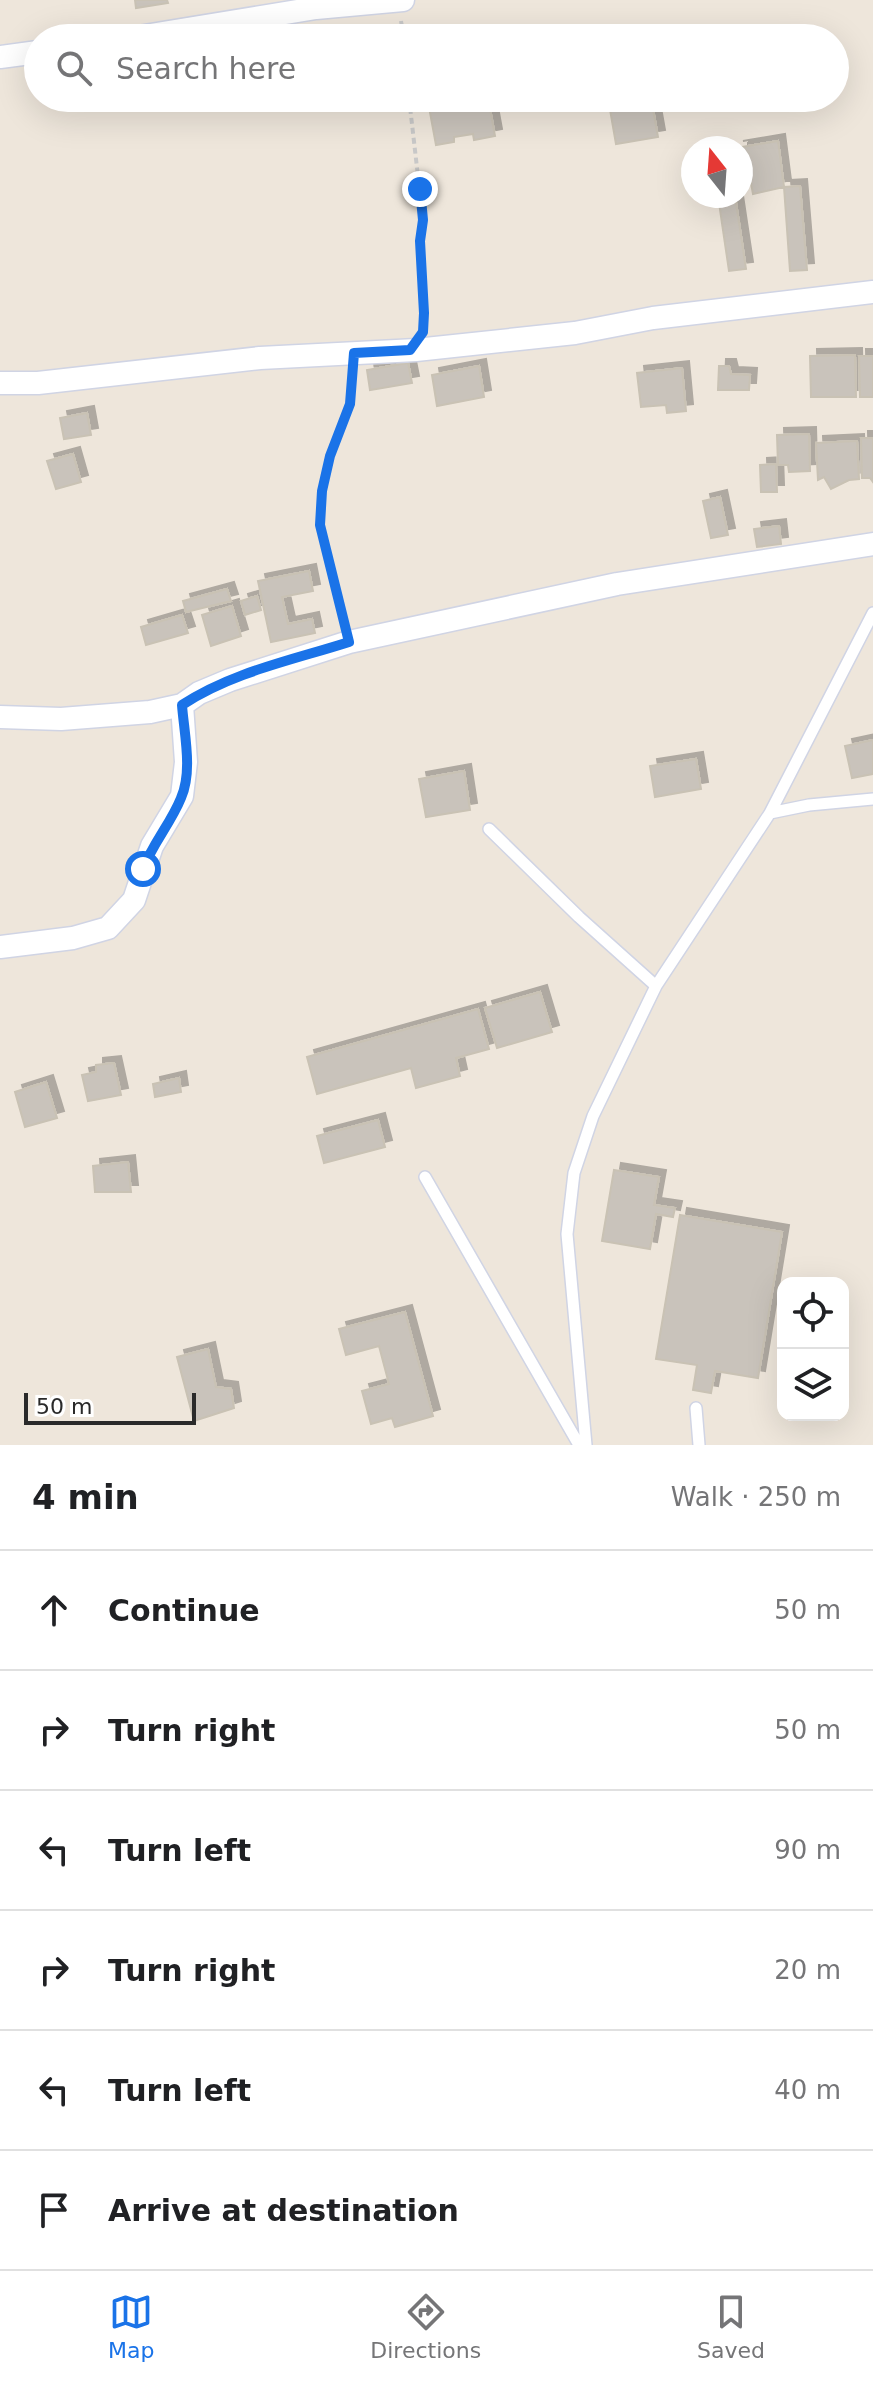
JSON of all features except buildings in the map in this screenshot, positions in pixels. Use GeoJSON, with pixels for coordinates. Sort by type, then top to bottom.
{"type":"FeatureCollection","features":[{"type":"Feature","properties":{"kind":"street"},"geometry":{"type":"LineString","coordinates":[[218,24],[316,8],[403,0]]}},
{"type":"Feature","properties":{"kind":"street"},"geometry":{"type":"LineString","coordinates":[[0,57],[24,54]]}},
{"type":"Feature","properties":{"kind":"street"},"geometry":{"type":"LineString","coordinates":[[0,383],[38,383],[260,358],[410,350],[575,333],[653,318],[873,292]]}},
{"type":"Feature","properties":{"kind":"street"},"geometry":{"type":"LineString","coordinates":[[0,717],[61,719],[150,712],[182,705],[199,693],[230,680],[349,642],[617,584],[873,544]]}},
{"type":"Feature","properties":{"kind":"street"},"geometry":{"type":"LineString","coordinates":[[0,947],[73,938],[108,928],[134,900],[152,846],[182,796],[186,762],[182,705]]}},
{"type":"Feature","properties":{"kind":"lane"},"geometry":{"type":"LineString","coordinates":[[586,1445],[567,1234],[574,1173],[593,1116],[656,986],[770,813],[873,613]]}},
{"type":"Feature","properties":{"kind":"lane"},"geometry":{"type":"LineString","coordinates":[[770,813],[809,805],[873,799]]}},
{"type":"Feature","properties":{"kind":"lane"},"geometry":{"type":"LineString","coordinates":[[489,829],[579,917],[656,986]]}},
{"type":"Feature","properties":{"kind":"lane"},"geometry":{"type":"LineString","coordinates":[[425,1177],[579,1445]]}},
{"type":"Feature","properties":{"kind":"lane"},"geometry":{"type":"LineString","coordinates":[[696,1408],[699,1445]]}},
{"type":"Feature","properties":{"kind":"path"},"geometry":{"type":"LineString","coordinates":[[410,350],[423,332],[424,313],[420,241],[423,220],[411,112]]}},
{"type":"Feature","properties":{"kind":"path"},"geometry":{"type":"LineString","coordinates":[[349,642],[320,525],[322,491],[330,456],[350,404],[354,353]]}},
{"type":"Feature","properties":{"kind":"route"},"geometry":{"type":"LineString","coordinates":[[143,869],[152,846],[182,796],[186,780],[182,705],[199,693],[230,680],[349,642],[320,525],[322,491],[330,456],[350,404],[354,353],[410,350],[423,332],[420,189]]}}]}
